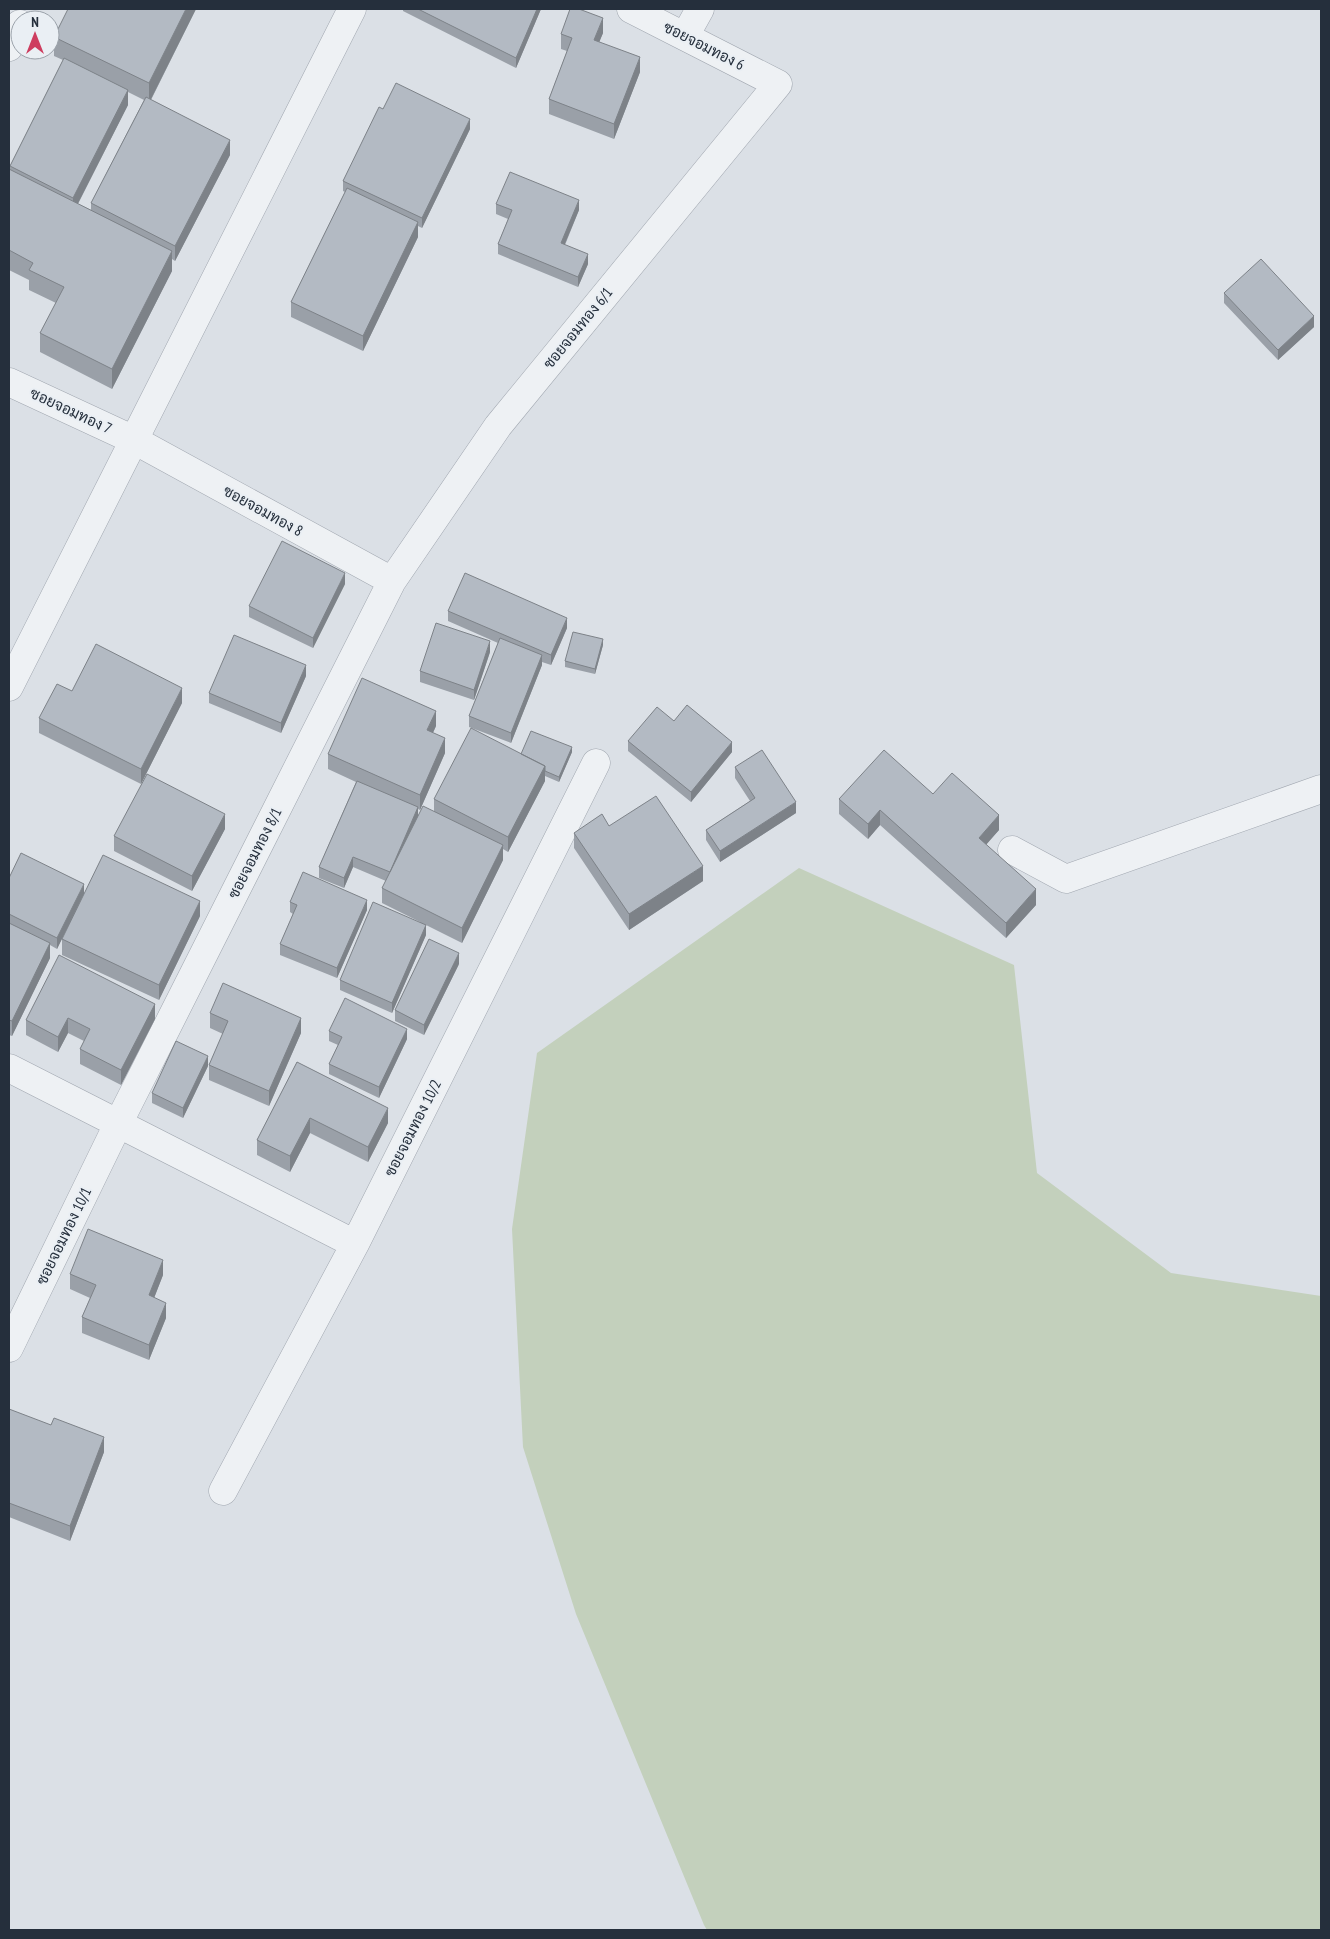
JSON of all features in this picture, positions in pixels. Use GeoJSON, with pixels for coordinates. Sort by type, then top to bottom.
{"type":"FeatureCollection","features":[{"type":"Feature","properties":{"kind":"street"},"geometry":{"type":"LineString","coordinates":[[9,687],[352,9]]}},
{"type":"Feature","properties":{"kind":"street","name":"ซอยจอมทอง 6"},"geometry":{"type":"LineString","coordinates":[[631,9],[778,84]]}},
{"type":"Feature","properties":{"kind":"street"},"geometry":{"type":"LineString","coordinates":[[686,36],[700,9]]}},
{"type":"Feature","properties":{"kind":"street","name":"ซอยจอมทอง 6/1"},"geometry":{"type":"LineString","coordinates":[[392,581],[498,426],[778,84]]}},
{"type":"Feature","properties":{"kind":"street","name":"ซอยจอมทอง 7"},"geometry":{"type":"LineString","coordinates":[[9,382],[134,440]]}},
{"type":"Feature","properties":{"kind":"street","name":"ซอยจอมทอง 8"},"geometry":{"type":"LineString","coordinates":[[134,440],[392,581]]}},
{"type":"Feature","properties":{"kind":"street","name":"ซอยจอมทอง 8/1"},"geometry":{"type":"LineString","coordinates":[[118,1124],[392,581]]}},
{"type":"Feature","properties":{"kind":"street","name":"ซอยจอมทอง 10/2"},"geometry":{"type":"LineString","coordinates":[[223,1491],[355,1244],[596,763]]}},
{"type":"Feature","properties":{"kind":"street"},"geometry":{"type":"LineString","coordinates":[[1012,850],[1066,879],[1321,789]]}},
{"type":"Feature","properties":{"kind":"street"},"geometry":{"type":"LineString","coordinates":[[9,1068],[355,1244]]}},
{"type":"Feature","properties":{"kind":"street","name":"ซอยจอมทอง 10/1"},"geometry":{"type":"LineString","coordinates":[[9,1348],[118,1124]]}},
{"type":"Feature","properties":{"kind":"green space"},"geometry":{"type":"Polygon","coordinates":[[[799,868],[1014,965],[1037,1173],[1171,1273],[1321,1296],[1321,1930],[707,1930],[704,1925],[576,1614],[523,1447],[512,1229],[537,1053],[799,868]]]}},
{"type":"Feature","properties":{"kind":"building"},"geometry":{"type":"Polygon","coordinates":[[[68,9],[186,9],[149,83],[60,40],[60,25],[68,9]]]}},
{"type":"Feature","properties":{"kind":"building"},"geometry":{"type":"Polygon","coordinates":[[[418,9],[537,9],[516,58],[418,9]]]}},
{"type":"Feature","properties":{"kind":"building"},"geometry":{"type":"Polygon","coordinates":[[[570,9],[579,9],[603,18],[594,40],[640,57],[614,124],[549,99],[572,38],[561,34],[570,9]]]}},
{"type":"Feature","properties":{"kind":"building"},"geometry":{"type":"Polygon","coordinates":[[[64,58],[128,90],[73,198],[10,166],[64,58]]]}},
{"type":"Feature","properties":{"kind":"building"},"geometry":{"type":"Polygon","coordinates":[[[396,83],[470,119],[422,218],[343,181],[379,107],[383,109],[396,83]]]}},
{"type":"Feature","properties":{"kind":"building"},"geometry":{"type":"Polygon","coordinates":[[[146,97],[230,140],[175,246],[91,203],[146,97]]]}},
{"type":"Feature","properties":{"kind":"building"},"geometry":{"type":"Polygon","coordinates":[[[9,169],[172,251],[112,369],[40,333],[64,287],[29,270],[33,263],[9,250],[9,169]]]}},
{"type":"Feature","properties":{"kind":"building"},"geometry":{"type":"Polygon","coordinates":[[[510,172],[579,200],[561,243],[588,254],[578,277],[498,244],[512,210],[496,204],[510,172]]]}},
{"type":"Feature","properties":{"kind":"building"},"geometry":{"type":"Polygon","coordinates":[[[347,188],[418,222],[363,336],[291,302],[347,188]]]}},
{"type":"Feature","properties":{"kind":"building"},"geometry":{"type":"Polygon","coordinates":[[[1261,259],[1314,316],[1278,350],[1224,293],[1261,259]]]}},
{"type":"Feature","properties":{"kind":"building"},"geometry":{"type":"Polygon","coordinates":[[[282,541],[345,573],[313,638],[249,606],[282,541]]]}},
{"type":"Feature","properties":{"kind":"building"},"geometry":{"type":"Polygon","coordinates":[[[465,573],[567,618],[551,655],[448,611],[465,573]]]}},
{"type":"Feature","properties":{"kind":"building"},"geometry":{"type":"Polygon","coordinates":[[[436,623],[490,641],[474,690],[420,671],[436,623]]]}},
{"type":"Feature","properties":{"kind":"building"},"geometry":{"type":"Polygon","coordinates":[[[573,632],[603,639],[595,669],[565,661],[573,632]]]}},
{"type":"Feature","properties":{"kind":"building"},"geometry":{"type":"Polygon","coordinates":[[[234,635],[306,665],[281,723],[209,693],[234,635]]]}},
{"type":"Feature","properties":{"kind":"building"},"geometry":{"type":"Polygon","coordinates":[[[500,638],[542,655],[511,733],[469,716],[500,638]]]}},
{"type":"Feature","properties":{"kind":"building"},"geometry":{"type":"Polygon","coordinates":[[[96,644],[182,688],[141,769],[39,718],[57,684],[72,691],[96,644]]]}},
{"type":"Feature","properties":{"kind":"building"},"geometry":{"type":"Polygon","coordinates":[[[362,678],[436,711],[427,730],[445,738],[420,795],[328,754],[362,678]]]}},
{"type":"Feature","properties":{"kind":"building"},"geometry":{"type":"Polygon","coordinates":[[[687,705],[732,742],[691,792],[628,741],[657,707],[674,721],[687,705]]]}},
{"type":"Feature","properties":{"kind":"building"},"geometry":{"type":"Polygon","coordinates":[[[471,728],[545,766],[508,837],[434,799],[471,728]]]}},
{"type":"Feature","properties":{"kind":"building"},"geometry":{"type":"Polygon","coordinates":[[[531,731],[572,747],[559,777],[545,771],[545,766],[521,754],[531,731]]]}},
{"type":"Feature","properties":{"kind":"building"},"geometry":{"type":"Polygon","coordinates":[[[762,750],[796,802],[720,851],[706,830],[755,798],[735,767],[762,750]]]}},
{"type":"Feature","properties":{"kind":"building"},"geometry":{"type":"Polygon","coordinates":[[[884,750],[933,794],[952,773],[999,815],[979,838],[1036,889],[1006,923],[880,810],[868,824],[839,799],[884,750]]]}},
{"type":"Feature","properties":{"kind":"building"},"geometry":{"type":"Polygon","coordinates":[[[147,774],[225,814],[192,876],[114,836],[147,774]]]}},
{"type":"Feature","properties":{"kind":"building"},"geometry":{"type":"Polygon","coordinates":[[[357,781],[418,807],[390,872],[353,857],[344,878],[319,867],[357,781]]]}},
{"type":"Feature","properties":{"kind":"building"},"geometry":{"type":"Polygon","coordinates":[[[656,796],[703,866],[629,914],[574,833],[602,814],[609,826],[656,796]]]}},
{"type":"Feature","properties":{"kind":"building"},"geometry":{"type":"Polygon","coordinates":[[[423,806],[503,845],[462,928],[382,888],[423,806]]]}},
{"type":"Feature","properties":{"kind":"building"},"geometry":{"type":"Polygon","coordinates":[[[21,853],[84,884],[57,938],[9,914],[9,878],[21,853]]]}},
{"type":"Feature","properties":{"kind":"building"},"geometry":{"type":"Polygon","coordinates":[[[103,855],[200,901],[159,985],[62,939],[103,855]]]}},
{"type":"Feature","properties":{"kind":"building"},"geometry":{"type":"Polygon","coordinates":[[[303,872],[367,900],[337,968],[280,944],[297,905],[290,902],[303,872]]]}},
{"type":"Feature","properties":{"kind":"building"},"geometry":{"type":"Polygon","coordinates":[[[373,902],[426,925],[392,1003],[340,980],[373,902]]]}},
{"type":"Feature","properties":{"kind":"building"},"geometry":{"type":"Polygon","coordinates":[[[9,923],[50,943],[12,1021],[9,1020],[9,923]]]}},
{"type":"Feature","properties":{"kind":"building"},"geometry":{"type":"Polygon","coordinates":[[[429,939],[459,953],[424,1025],[395,1010],[429,939]]]}},
{"type":"Feature","properties":{"kind":"building"},"geometry":{"type":"Polygon","coordinates":[[[59,955],[155,1004],[121,1070],[80,1049],[90,1029],[68,1018],[58,1037],[26,1020],[59,955]]]}},
{"type":"Feature","properties":{"kind":"building"},"geometry":{"type":"Polygon","coordinates":[[[223,983],[301,1018],[269,1091],[209,1065],[228,1021],[210,1013],[223,983]]]}},
{"type":"Feature","properties":{"kind":"building"},"geometry":{"type":"Polygon","coordinates":[[[345,998],[407,1029],[379,1087],[329,1064],[342,1037],[329,1031],[345,998]]]}},
{"type":"Feature","properties":{"kind":"building"},"geometry":{"type":"Polygon","coordinates":[[[176,1041],[208,1056],[183,1108],[152,1093],[176,1041]]]}},
{"type":"Feature","properties":{"kind":"building"},"geometry":{"type":"Polygon","coordinates":[[[297,1062],[388,1108],[368,1147],[310,1118],[290,1156],[257,1140],[297,1062]]]}},
{"type":"Feature","properties":{"kind":"building"},"geometry":{"type":"Polygon","coordinates":[[[88,1229],[163,1260],[149,1295],[166,1303],[149,1345],[82,1317],[96,1285],[70,1274],[88,1229]]]}},
{"type":"Feature","properties":{"kind":"building"},"geometry":{"type":"Polygon","coordinates":[[[9,1409],[51,1425],[54,1418],[104,1437],[70,1526],[9,1503],[9,1409]]]}}]}
